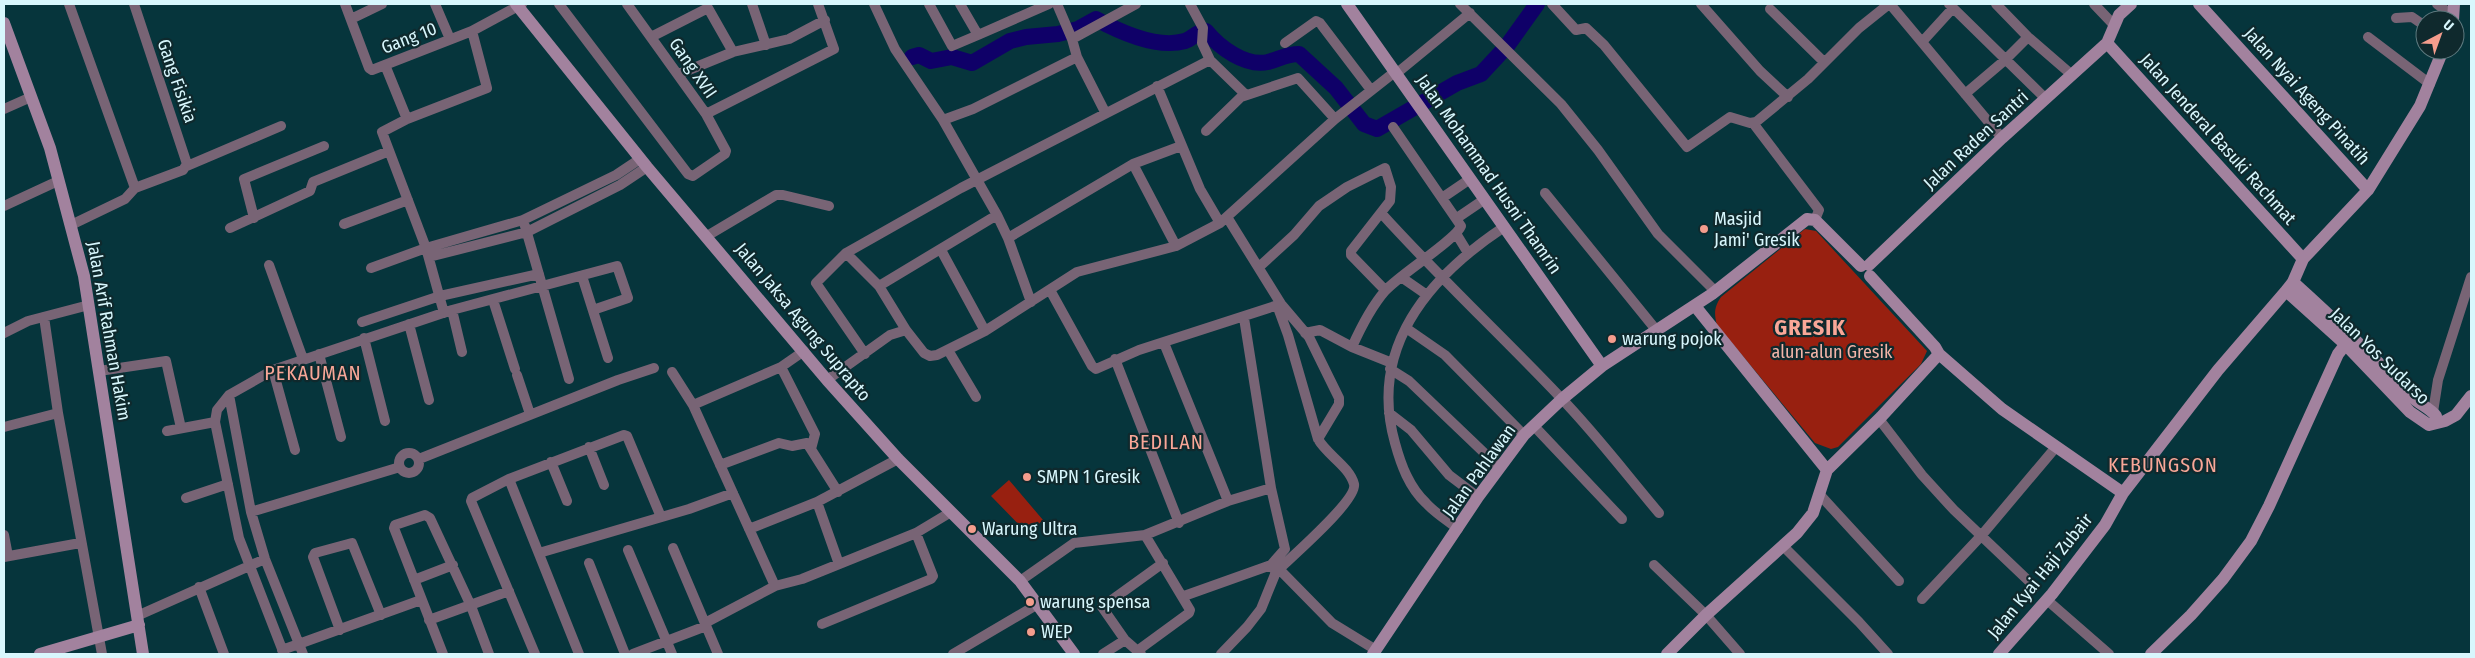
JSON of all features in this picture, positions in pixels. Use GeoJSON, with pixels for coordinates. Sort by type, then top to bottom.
{"type":"FeatureCollection","features":[{"type":"Feature","properties":{"kind":"main road","name":"Jalan Mohammad Husni Thamrin"},"geometry":{"type":"LineString","coordinates":[[1347,4],[1397,72],[1602,366]]}},
{"type":"Feature","properties":{"kind":"main road"},"geometry":{"type":"LineString","coordinates":[[2107,43],[2118,15],[2131,4]]}},
{"type":"Feature","properties":{"kind":"main road","name":"Jalan Nyai Ageng Pinatih"},"geometry":{"type":"LineString","coordinates":[[2199,4],[2368,190]]}},
{"type":"Feature","properties":{"kind":"main road","name":"Jalan Jaksa Agung Suprapto"},"geometry":{"type":"LineString","coordinates":[[519,5],[644,163],[827,380],[898,459],[1020,581],[1074,654]]}},
{"type":"Feature","properties":{"kind":"main road","name":"Jalan Arif Rahman Hakim"},"geometry":{"type":"LineString","coordinates":[[4,23],[50,148],[71,224],[88,305],[143,654]]}},
{"type":"Feature","properties":{"kind":"main road","name":"Jalan Raden Santri"},"geometry":{"type":"LineString","coordinates":[[1867,269],[2002,138],[2107,43]]}},
{"type":"Feature","properties":{"kind":"main road","name":"Jalan Jenderal Basuki Rachmat"},"geometry":{"type":"LineString","coordinates":[[2107,43],[2303,258]]}},
{"type":"Feature","properties":{"kind":"main road"},"geometry":{"type":"LineString","coordinates":[[2303,258],[2368,190],[2420,106],[2439,60]]}},
{"type":"Feature","properties":{"kind":"main road","name":"Jalan Pahlawan"},"geometry":{"type":"LineString","coordinates":[[1374,652],[1478,497],[1524,435],[1562,399],[1602,366],[1696,306],[1803,220],[1815,220]]}},
{"type":"Feature","properties":{"kind":"main road"},"geometry":{"type":"LineString","coordinates":[[1815,220],[1867,269],[1939,354],[2002,409],[2123,493]]}},
{"type":"Feature","properties":{"kind":"main road","name":"Jalan Kyai Haji Zubair"},"geometry":{"type":"LineString","coordinates":[[1999,654],[2047,600],[2105,524],[2123,493],[2218,370],[2290,287],[2303,258]]}},
{"type":"Feature","properties":{"kind":"main road","name":"Jalan Yos Sudarso"},"geometry":{"type":"LineString","coordinates":[[2290,287],[2434,417]]}},
{"type":"Feature","properties":{"kind":"main road"},"geometry":{"type":"LineString","coordinates":[[1696,306],[1827,470]]}},
{"type":"Feature","properties":{"kind":"main road"},"geometry":{"type":"LineString","coordinates":[[2151,654],[2197,608],[2251,541],[2269,506],[2338,354],[2349,340]]}},
{"type":"Feature","properties":{"kind":"main road"},"geometry":{"type":"LineString","coordinates":[[1667,654],[1706,615],[1783,546],[1814,513],[1827,470],[1879,419],[1939,354]]}},
{"type":"Feature","properties":{"kind":"main road"},"geometry":{"type":"LineString","coordinates":[[2434,417],[2445,421],[2456,414],[2471,396]]}},
{"type":"Feature","properties":{"kind":"main road"},"geometry":{"type":"LineString","coordinates":[[40,654],[98,637],[138,620]]}},
{"type":"Feature","properties":{"kind":"street"},"geometry":{"type":"LineString","coordinates":[[69,4],[135,188]]}},
{"type":"Feature","properties":{"kind":"street","name":"Gang Fisikia"},"geometry":{"type":"LineString","coordinates":[[134,4],[187,167]]}},
{"type":"Feature","properties":{"kind":"street","name":"Gang 10"},"geometry":{"type":"LineString","coordinates":[[345,4],[369,68],[372,70],[472,31],[519,5]]}},
{"type":"Feature","properties":{"kind":"street"},"geometry":{"type":"LineString","coordinates":[[350,19],[382,4]]}},
{"type":"Feature","properties":{"kind":"street"},"geometry":{"type":"LineString","coordinates":[[435,4],[450,39]]}},
{"type":"Feature","properties":{"kind":"street","name":"Gang XVII"},"geometry":{"type":"LineString","coordinates":[[559,4],[688,174],[693,176],[725,154],[726,151],[706,114],[627,4]]}},
{"type":"Feature","properties":{"kind":"street"},"geometry":{"type":"LineString","coordinates":[[752,4],[766,45]]}},
{"type":"Feature","properties":{"kind":"street"},"geometry":{"type":"LineString","coordinates":[[706,114],[834,49],[818,4]]}},
{"type":"Feature","properties":{"kind":"street"},"geometry":{"type":"LineString","coordinates":[[874,4],[894,49],[943,120],[997,215],[1008,238],[1031,302]]}},
{"type":"Feature","properties":{"kind":"street"},"geometry":{"type":"LineString","coordinates":[[929,4],[952,46],[1049,4]]}},
{"type":"Feature","properties":{"kind":"street"},"geometry":{"type":"LineString","coordinates":[[960,4],[978,35]]}},
{"type":"Feature","properties":{"kind":"street"},"geometry":{"type":"LineString","coordinates":[[1057,4],[1072,38],[1077,57],[1105,112]]}},
{"type":"Feature","properties":{"kind":"street"},"geometry":{"type":"LineString","coordinates":[[1072,38],[1136,4]]}},
{"type":"Feature","properties":{"kind":"street"},"geometry":{"type":"LineString","coordinates":[[1190,4],[1203,28],[1202,43],[1210,60],[1246,95]]}},
{"type":"Feature","properties":{"kind":"street"},"geometry":{"type":"LineString","coordinates":[[1460,4],[1561,104],[1658,234],[1714,291]]}},
{"type":"Feature","properties":{"kind":"street"},"geometry":{"type":"LineString","coordinates":[[1552,4],[1576,30],[1586,28],[1604,46],[1659,110],[1685,146],[1709,134],[1730,117],[1753,123],[1819,210],[1815,220]]}},
{"type":"Feature","properties":{"kind":"street"},"geometry":{"type":"LineString","coordinates":[[1701,4],[1760,71],[1788,97]]}},
{"type":"Feature","properties":{"kind":"street"},"geometry":{"type":"LineString","coordinates":[[1753,123],[1788,97],[1859,28],[1889,4],[2002,138]]}},
{"type":"Feature","properties":{"kind":"street"},"geometry":{"type":"LineString","coordinates":[[1996,4],[2028,37],[2072,75]]}},
{"type":"Feature","properties":{"kind":"street"},"geometry":{"type":"LineString","coordinates":[[2094,4],[2113,24]]}},
{"type":"Feature","properties":{"kind":"street"},"geometry":{"type":"LineString","coordinates":[[1922,42],[1951,6],[2046,98]]}},
{"type":"Feature","properties":{"kind":"street"},"geometry":{"type":"LineString","coordinates":[[651,37],[708,8],[733,52]]}},
{"type":"Feature","properties":{"kind":"street"},"geometry":{"type":"LineString","coordinates":[[1770,9],[1824,62]]}},
{"type":"Feature","properties":{"kind":"street"},"geometry":{"type":"LineString","coordinates":[[846,253],[878,286],[906,330],[924,353],[930,356],[948,350],[985,331],[1077,272],[1176,246],[1224,220],[1349,107],[1397,72],[1470,13]]}},
{"type":"Feature","properties":{"kind":"street"},"geometry":{"type":"LineString","coordinates":[[2396,18],[2412,17],[2415,19]]}},
{"type":"Feature","properties":{"kind":"street"},"geometry":{"type":"LineString","coordinates":[[679,74],[733,52],[789,39],[825,20]]}},
{"type":"Feature","properties":{"kind":"street"},"geometry":{"type":"LineString","coordinates":[[1285,43],[1316,21],[1320,22],[1371,90]]}},
{"type":"Feature","properties":{"kind":"street"},"geometry":{"type":"LineString","coordinates":[[462,352],[448,312],[440,296],[427,253],[389,152],[383,130],[487,88],[472,31]]}},
{"type":"Feature","properties":{"kind":"street"},"geometry":{"type":"LineString","coordinates":[[1965,94],[2005,60],[2028,37]]}},
{"type":"Feature","properties":{"kind":"street"},"geometry":{"type":"LineString","coordinates":[[2368,37],[2430,84]]}},
{"type":"Feature","properties":{"kind":"street"},"geometry":{"type":"LineString","coordinates":[[943,120],[973,108],[1077,57]]}},
{"type":"Feature","properties":{"kind":"street"},"geometry":{"type":"LineString","coordinates":[[865,354],[816,283],[846,253],[1105,112],[1210,60]]}},
{"type":"Feature","properties":{"kind":"street"},"geometry":{"type":"LineString","coordinates":[[385,65],[407,119]]}},
{"type":"Feature","properties":{"kind":"street"},"geometry":{"type":"LineString","coordinates":[[1206,131],[1246,95],[1298,78],[1335,119]]}},
{"type":"Feature","properties":{"kind":"street"},"geometry":{"type":"LineString","coordinates":[[1157,86],[1200,189],[1259,267],[1279,305],[1318,439],[1323,448],[1349,475],[1354,485],[1354,492],[1330,522],[1275,569],[1184,596]]}},
{"type":"Feature","properties":{"kind":"street"},"geometry":{"type":"LineString","coordinates":[[4,109],[31,97]]}},
{"type":"Feature","properties":{"kind":"street"},"geometry":{"type":"LineString","coordinates":[[71,224],[125,199],[135,188],[281,126]]}},
{"type":"Feature","properties":{"kind":"street"},"geometry":{"type":"LineString","coordinates":[[1352,347],[1370,312],[1386,290],[1422,259],[1457,235],[1461,226],[1393,127]]}},
{"type":"Feature","properties":{"kind":"street"},"geometry":{"type":"LineString","coordinates":[[254,218],[244,179],[324,146]]}},
{"type":"Feature","properties":{"kind":"street"},"geometry":{"type":"LineString","coordinates":[[1008,238],[1133,164],[1182,146]]}},
{"type":"Feature","properties":{"kind":"street"},"geometry":{"type":"LineString","coordinates":[[230,228],[310,191],[313,182],[389,152]]}},
{"type":"Feature","properties":{"kind":"street"},"geometry":{"type":"LineString","coordinates":[[427,253],[523,220],[644,163]]}},
{"type":"Feature","properties":{"kind":"street"},"geometry":{"type":"LineString","coordinates":[[371,268],[427,253],[527,232],[620,185],[644,163]]}},
{"type":"Feature","properties":{"kind":"street"},"geometry":{"type":"LineString","coordinates":[[1133,164],[1176,246]]}},
{"type":"Feature","properties":{"kind":"street"},"geometry":{"type":"LineString","coordinates":[[1259,267],[1294,235],[1319,206],[1347,187],[1384,168],[1391,187],[1390,201],[1382,214],[1354,244],[1351,251],[1352,255],[1386,290]]}},
{"type":"Feature","properties":{"kind":"street"},"geometry":{"type":"LineString","coordinates":[[1442,198],[1470,179]]}},
{"type":"Feature","properties":{"kind":"street"},"geometry":{"type":"LineString","coordinates":[[4,206],[58,181]]}},
{"type":"Feature","properties":{"kind":"street"},"geometry":{"type":"LineString","coordinates":[[707,236],[761,202],[779,194],[829,206]]}},
{"type":"Feature","properties":{"kind":"street"},"geometry":{"type":"LineString","coordinates":[[1545,194],[1657,331]]}},
{"type":"Feature","properties":{"kind":"street"},"geometry":{"type":"LineString","coordinates":[[1456,218],[1485,199]]}},
{"type":"Feature","properties":{"kind":"street"},"geometry":{"type":"LineString","coordinates":[[344,224],[408,200]]}},
{"type":"Feature","properties":{"kind":"street"},"geometry":{"type":"LineString","coordinates":[[1382,214],[1440,278],[1476,310],[1562,399],[1659,513]]}},
{"type":"Feature","properties":{"kind":"street"},"geometry":{"type":"LineString","coordinates":[[878,286],[997,215]]}},
{"type":"Feature","properties":{"kind":"street"},"geometry":{"type":"LineString","coordinates":[[523,220],[569,379]]}},
{"type":"Feature","properties":{"kind":"street"},"geometry":{"type":"LineString","coordinates":[[1458,529],[1424,502],[1405,474],[1393,436],[1389,413],[1391,366],[1406,328],[1440,278],[1504,227]]}},
{"type":"Feature","properties":{"kind":"street"},"geometry":{"type":"LineString","coordinates":[[1457,235],[1468,254]]}},
{"type":"Feature","properties":{"kind":"street"},"geometry":{"type":"LineString","coordinates":[[941,250],[985,331]]}},
{"type":"Feature","properties":{"kind":"street"},"geometry":{"type":"LineString","coordinates":[[269,265],[303,359]]}},
{"type":"Feature","properties":{"kind":"street"},"geometry":{"type":"LineString","coordinates":[[421,600],[340,630],[301,650],[283,652],[239,538],[215,422],[217,410],[229,395],[273,370],[303,359],[448,312],[615,266],[618,268],[626,300],[593,310]]}},
{"type":"Feature","properties":{"kind":"street"},"geometry":{"type":"LineString","coordinates":[[362,322],[440,296],[539,274]]}},
{"type":"Feature","properties":{"kind":"street"},"geometry":{"type":"LineString","coordinates":[[582,276],[608,358]]}},
{"type":"Feature","properties":{"kind":"street"},"geometry":{"type":"LineString","coordinates":[[1401,277],[1427,296]]}},
{"type":"Feature","properties":{"kind":"street"},"geometry":{"type":"LineString","coordinates":[[2434,417],[2438,380],[2471,277]]}},
{"type":"Feature","properties":{"kind":"street"},"geometry":{"type":"LineString","coordinates":[[1050,290],[1092,366],[1096,369],[1115,359],[1279,305]]}},
{"type":"Feature","properties":{"kind":"street"},"geometry":{"type":"LineString","coordinates":[[493,300],[530,414]]}},
{"type":"Feature","properties":{"kind":"street"},"geometry":{"type":"LineString","coordinates":[[4,333],[28,321],[88,305]]}},
{"type":"Feature","properties":{"kind":"street"},"geometry":{"type":"LineString","coordinates":[[1279,305],[1305,333],[1340,401],[1318,439]]}},
{"type":"Feature","properties":{"kind":"street"},"geometry":{"type":"LineString","coordinates":[[44,317],[80,543],[102,654]]}},
{"type":"Feature","properties":{"kind":"street"},"geometry":{"type":"LineString","coordinates":[[1221,654],[1247,627],[1260,609],[1275,569],[1285,549],[1271,488],[1244,318]]}},
{"type":"Feature","properties":{"kind":"street"},"geometry":{"type":"LineString","coordinates":[[408,324],[430,400]]}},
{"type":"Feature","properties":{"kind":"street"},"geometry":{"type":"LineString","coordinates":[[1406,328],[1445,356],[1524,435]]}},
{"type":"Feature","properties":{"kind":"street"},"geometry":{"type":"LineString","coordinates":[[827,380],[890,336],[906,330]]}},
{"type":"Feature","properties":{"kind":"street"},"geometry":{"type":"LineString","coordinates":[[1305,333],[1320,330],[1391,366],[1499,467]]}},
{"type":"Feature","properties":{"kind":"street"},"geometry":{"type":"LineString","coordinates":[[364,338],[385,421]]}},
{"type":"Feature","properties":{"kind":"street"},"geometry":{"type":"LineString","coordinates":[[1164,343],[1228,501]]}},
{"type":"Feature","properties":{"kind":"street"},"geometry":{"type":"LineString","coordinates":[[948,350],[976,397]]}},
{"type":"Feature","properties":{"kind":"street"},"geometry":{"type":"LineString","coordinates":[[693,405],[781,367],[804,351]]}},
{"type":"Feature","properties":{"kind":"street"},"geometry":{"type":"LineString","coordinates":[[319,354],[341,437]]}},
{"type":"Feature","properties":{"kind":"street"},"geometry":{"type":"LineString","coordinates":[[1115,359],[1179,523]]}},
{"type":"Feature","properties":{"kind":"street"},"geometry":{"type":"LineString","coordinates":[[99,371],[166,361],[181,428]]}},
{"type":"Feature","properties":{"kind":"street"},"geometry":{"type":"LineString","coordinates":[[781,367],[815,434],[811,449]]}},
{"type":"Feature","properties":{"kind":"street"},"geometry":{"type":"LineString","coordinates":[[251,512],[400,467],[408,473],[414,472],[419,466],[419,459],[530,414],[654,368]]}},
{"type":"Feature","properties":{"kind":"street"},"geometry":{"type":"LineString","coordinates":[[273,370],[295,450]]}},
{"type":"Feature","properties":{"kind":"street"},"geometry":{"type":"LineString","coordinates":[[672,372],[693,405],[775,586]]}},
{"type":"Feature","properties":{"kind":"street"},"geometry":{"type":"LineString","coordinates":[[229,395],[248,500],[256,530],[265,559],[301,650]]}},
{"type":"Feature","properties":{"kind":"street"},"geometry":{"type":"LineString","coordinates":[[4,427],[58,413]]}},
{"type":"Feature","properties":{"kind":"street"},"geometry":{"type":"LineString","coordinates":[[1389,413],[1411,430],[1449,475],[1478,497]]}},
{"type":"Feature","properties":{"kind":"street"},"geometry":{"type":"LineString","coordinates":[[1879,419],[1922,475],[1954,510],[2035,587]]}},
{"type":"Feature","properties":{"kind":"street"},"geometry":{"type":"LineString","coordinates":[[167,432],[215,422]]}},
{"type":"Feature","properties":{"kind":"street"},"geometry":{"type":"LineString","coordinates":[[1534,426],[1622,519]]}},
{"type":"Feature","properties":{"kind":"street"},"geometry":{"type":"LineString","coordinates":[[535,654],[471,499],[509,479],[624,435],[627,436],[662,517]]}},
{"type":"Feature","properties":{"kind":"street"},"geometry":{"type":"LineString","coordinates":[[720,465],[779,443],[792,446],[806,443],[838,492]]}},
{"type":"Feature","properties":{"kind":"street"},"geometry":{"type":"LineString","coordinates":[[589,447],[604,485]]}},
{"type":"Feature","properties":{"kind":"street"},"geometry":{"type":"LineString","coordinates":[[1922,599],[1981,536],[2056,447]]}},
{"type":"Feature","properties":{"kind":"street"},"geometry":{"type":"LineString","coordinates":[[749,529],[817,502],[898,459]]}},
{"type":"Feature","properties":{"kind":"street"},"geometry":{"type":"LineString","coordinates":[[551,462],[567,501]]}},
{"type":"Feature","properties":{"kind":"street"},"geometry":{"type":"LineString","coordinates":[[509,479],[580,654]]}},
{"type":"Feature","properties":{"kind":"street"},"geometry":{"type":"LineString","coordinates":[[186,498],[228,484]]}},
{"type":"Feature","properties":{"kind":"street"},"geometry":{"type":"LineString","coordinates":[[1020,581],[1074,543],[1145,535],[1179,523],[1228,501],[1271,488]]}},
{"type":"Feature","properties":{"kind":"street"},"geometry":{"type":"LineString","coordinates":[[539,553],[689,509],[733,492]]}},
{"type":"Feature","properties":{"kind":"street"},"geometry":{"type":"LineString","coordinates":[[1820,496],[1899,581]]}},
{"type":"Feature","properties":{"kind":"street"},"geometry":{"type":"LineString","coordinates":[[233,505],[248,500]]}},
{"type":"Feature","properties":{"kind":"street"},"geometry":{"type":"LineString","coordinates":[[817,502],[839,564]]}},
{"type":"Feature","properties":{"kind":"street"},"geometry":{"type":"LineString","coordinates":[[632,654],[706,624],[775,586],[802,579],[916,533],[951,512]]}},
{"type":"Feature","properties":{"kind":"street"},"geometry":{"type":"LineString","coordinates":[[441,654],[394,528],[395,525],[428,516],[453,565],[489,654]]}},
{"type":"Feature","properties":{"kind":"street"},"geometry":{"type":"LineString","coordinates":[[239,538],[256,530]]}},
{"type":"Feature","properties":{"kind":"street"},"geometry":{"type":"LineString","coordinates":[[822,624],[931,579],[933,576],[916,533]]}},
{"type":"Feature","properties":{"kind":"street"},"geometry":{"type":"LineString","coordinates":[[4,535],[6,556],[80,543]]}},
{"type":"Feature","properties":{"kind":"street"},"geometry":{"type":"LineString","coordinates":[[1145,535],[1163,563],[1184,596],[1190,610],[1189,613],[1139,653],[1125,640],[1102,607],[1163,563]]}},
{"type":"Feature","properties":{"kind":"street"},"geometry":{"type":"LineString","coordinates":[[340,630],[313,557],[315,553],[352,542],[381,615]]}},
{"type":"Feature","properties":{"kind":"street"},"geometry":{"type":"LineString","coordinates":[[1783,546],[1859,622],[1888,654]]}},
{"type":"Feature","properties":{"kind":"street"},"geometry":{"type":"LineString","coordinates":[[673,548],[718,654]]}},
{"type":"Feature","properties":{"kind":"street"},"geometry":{"type":"LineString","coordinates":[[628,550],[672,654]]}},
{"type":"Feature","properties":{"kind":"street"},"geometry":{"type":"LineString","coordinates":[[138,620],[199,587],[265,559]]}},
{"type":"Feature","properties":{"kind":"street"},"geometry":{"type":"LineString","coordinates":[[589,562],[625,654]]}},
{"type":"Feature","properties":{"kind":"street"},"geometry":{"type":"LineString","coordinates":[[414,580],[453,565]]}},
{"type":"Feature","properties":{"kind":"street"},"geometry":{"type":"LineString","coordinates":[[1654,565],[1706,615],[1740,654]]}},
{"type":"Feature","properties":{"kind":"street"},"geometry":{"type":"LineString","coordinates":[[1275,569],[1332,623],[1374,652]]}},
{"type":"Feature","properties":{"kind":"street"},"geometry":{"type":"LineString","coordinates":[[199,587],[224,654]]}},
{"type":"Feature","properties":{"kind":"street"},"geometry":{"type":"LineString","coordinates":[[429,620],[509,591]]}},
{"type":"Feature","properties":{"kind":"street"},"geometry":{"type":"LineString","coordinates":[[2047,600],[2109,654]]}},
{"type":"Feature","properties":{"kind":"street"},"geometry":{"type":"LineString","coordinates":[[953,654],[1038,604]]}},
{"type":"Feature","properties":{"kind":"street"},"geometry":{"type":"LineString","coordinates":[[1103,654],[1125,640]]}},
{"type":"Feature","properties":{"kind":"green space","name":"alun-alun Gresik"},"geometry":{"type":"Polygon","coordinates":[[[1805,229],[1816,231],[1927,351],[1921,364],[1838,447],[1831,449],[1815,443],[1717,325],[1715,317],[1716,307],[1721,297],[1805,229]]]}},
{"type":"Feature","properties":{"kind":"green space"},"geometry":{"type":"Polygon","coordinates":[[[1009,480],[1043,520],[1028,534],[991,496],[1009,480]]]}},
{"type":"Feature","properties":{"kind":"waterway"},"geometry":{"type":"LineString","coordinates":[[912,57],[919,55],[931,61],[952,57],[972,63],[1010,41],[1078,29],[1096,19],[1139,38],[1163,43],[1185,41],[1200,32],[1206,31],[1225,49],[1250,62],[1268,62],[1299,54],[1336,88],[1364,124],[1377,129],[1457,83],[1481,74],[1507,46],[1537,4]]}},
{"type":"Feature","properties":{"kind":"place","name":"Masjid Jami' Gresik"},"geometry":{"type":"Point","coordinates":[1704,229]}},
{"type":"Feature","properties":{"kind":"place","name":"warung pojok"},"geometry":{"type":"Point","coordinates":[1612,339]}},
{"type":"Feature","properties":{"kind":"place","name":"SMPN 1 Gresik"},"geometry":{"type":"Point","coordinates":[1027,477]}},
{"type":"Feature","properties":{"kind":"place","name":"Warung Ultra"},"geometry":{"type":"Point","coordinates":[972,529]}},
{"type":"Feature","properties":{"kind":"place","name":"warung spensa"},"geometry":{"type":"Point","coordinates":[1030,602]}},
{"type":"Feature","properties":{"kind":"place","name":"WEP"},"geometry":{"type":"Point","coordinates":[1031,632]}},
{"type":"Feature","properties":{"kind":"district","name":"GRESIK"},"geometry":{"type":"Point","coordinates":[1810,327]}},
{"type":"Feature","properties":{"kind":"district","name":"PEKAUMAN"},"geometry":{"type":"Point","coordinates":[313,373]}},
{"type":"Feature","properties":{"kind":"district","name":"BEDILAN"},"geometry":{"type":"Point","coordinates":[1166,442]}},
{"type":"Feature","properties":{"kind":"district","name":"KEBUNGSON"},"geometry":{"type":"Point","coordinates":[2163,465]}}]}
